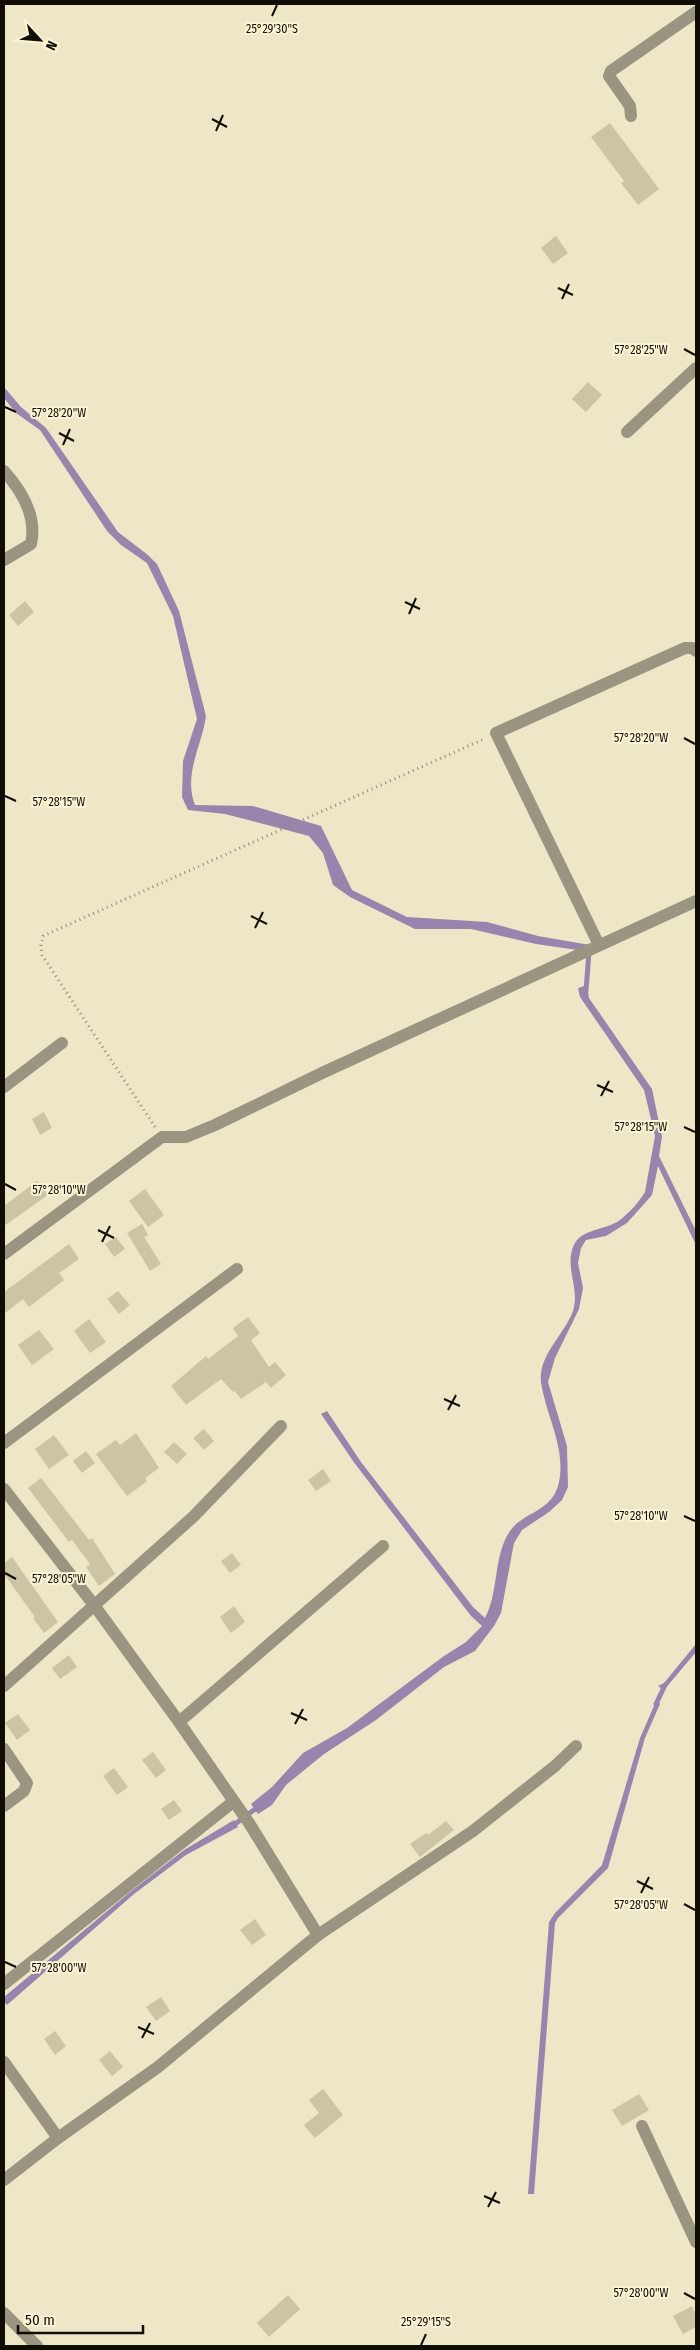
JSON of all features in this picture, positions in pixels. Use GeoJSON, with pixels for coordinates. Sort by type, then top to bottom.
{"type":"FeatureCollection","features":[{"type":"Feature","properties":{"kind":"street"},"geometry":{"type":"LineString","coordinates":[[632,116],[630,106],[610,76],[611,72],[696,12]]}},
{"type":"Feature","properties":{"kind":"street"},"geometry":{"type":"LineString","coordinates":[[627,432],[696,368]]}},
{"type":"Feature","properties":{"kind":"street"},"geometry":{"type":"LineString","coordinates":[[4,471],[13,482],[31,514],[34,531],[31,544],[4,560]]}},
{"type":"Feature","properties":{"kind":"street"},"geometry":{"type":"LineString","coordinates":[[593,949],[496,733],[686,648],[692,648],[696,651]]}},
{"type":"Feature","properties":{"kind":"street"},"geometry":{"type":"LineString","coordinates":[[4,1254],[162,1137],[186,1137],[215,1125],[322,1073],[696,901]]}},
{"type":"Feature","properties":{"kind":"street"},"geometry":{"type":"LineString","coordinates":[[4,1087],[62,1043]]}},
{"type":"Feature","properties":{"kind":"street"},"geometry":{"type":"LineString","coordinates":[[4,1443],[237,1268]]}},
{"type":"Feature","properties":{"kind":"street"},"geometry":{"type":"LineString","coordinates":[[4,1686],[193,1517],[281,1426]]}},
{"type":"Feature","properties":{"kind":"street"},"geometry":{"type":"LineString","coordinates":[[4,1489],[94,1605],[179,1722],[236,1807],[249,1823],[318,1935]]}},
{"type":"Feature","properties":{"kind":"street"},"geometry":{"type":"LineString","coordinates":[[179,1722],[382,1546]]}},
{"type":"Feature","properties":{"kind":"street"},"geometry":{"type":"LineString","coordinates":[[4,2180],[58,2138],[158,2067],[318,1935],[473,1831],[555,1766],[576,1746]]}},
{"type":"Feature","properties":{"kind":"street"},"geometry":{"type":"LineString","coordinates":[[4,1749],[27,1783],[24,1791],[4,1806]]}},
{"type":"Feature","properties":{"kind":"street"},"geometry":{"type":"LineString","coordinates":[[4,1984],[236,1807]]}},
{"type":"Feature","properties":{"kind":"street"},"geometry":{"type":"LineString","coordinates":[[4,2062],[58,2138]]}},
{"type":"Feature","properties":{"kind":"street"},"geometry":{"type":"LineString","coordinates":[[642,2126],[696,2242]]}},
{"type":"Feature","properties":{"kind":"street"},"geometry":{"type":"LineString","coordinates":[[4,2313],[37,2346]]}},
{"type":"Feature","properties":{"kind":"path"},"geometry":{"type":"LineString","coordinates":[[162,1137],[42,955],[41,944],[43,936],[496,733]]}},
{"type":"Feature","properties":{"kind":"shaded area"},"geometry":{"type":"Polygon","coordinates":[[[4,387],[21,407],[46,428],[118,532],[157,564],[179,611],[206,716],[192,771],[192,794],[195,805],[253,806],[321,826],[352,890],[407,917],[487,922],[538,936],[590,945],[584,951],[536,944],[471,929],[415,929],[350,897],[333,885],[323,853],[309,836],[225,814],[188,810],[182,797],[183,761],[197,719],[173,616],[147,563],[121,545],[107,531],[40,430],[16,413],[4,398],[4,387]]]}},
{"type":"Feature","properties":{"kind":"shaded area"},"geometry":{"type":"Polygon","coordinates":[[[587,985],[589,998],[652,1089],[662,1137],[659,1156],[696,1231],[696,1245],[658,1166],[652,1195],[627,1223],[606,1236],[586,1240],[581,1248],[578,1263],[583,1288],[579,1309],[555,1358],[548,1382],[567,1446],[568,1487],[562,1500],[549,1512],[522,1530],[514,1543],[501,1613],[494,1626],[475,1651],[444,1667],[376,1720],[324,1754],[286,1785],[272,1805],[258,1814],[251,1804],[272,1787],[303,1753],[347,1728],[444,1656],[466,1642],[482,1626],[471,1616],[353,1461],[321,1414],[327,1411],[361,1462],[473,1607],[485,1618],[492,1597],[501,1551],[510,1531],[516,1524],[551,1500],[556,1492],[559,1482],[560,1456],[543,1395],[541,1372],[548,1354],[573,1311],[575,1295],[571,1255],[573,1247],[581,1236],[620,1220],[640,1200],[645,1192],[655,1136],[644,1090],[580,997],[578,988],[587,985]]]}},
{"type":"Feature","properties":{"kind":"shaded area"},"geometry":{"type":"Polygon","coordinates":[[[696,1644],[696,1652],[664,1690],[658,1686],[664,1683],[696,1644]]]}},
{"type":"Feature","properties":{"kind":"shaded area"},"geometry":{"type":"Polygon","coordinates":[[[657,1699],[660,1704],[645,1738],[608,1868],[555,1923],[534,2194],[528,2194],[549,1922],[555,1913],[602,1865],[640,1738],[657,1699]]]}},
{"type":"Feature","properties":{"kind":"shaded area"},"geometry":{"type":"Polygon","coordinates":[[[234,1820],[238,1827],[186,1855],[134,1894],[7,2005],[4,1997],[130,1892],[184,1850],[234,1820]]]}},
{"type":"Feature","properties":{"kind":"building"},"geometry":{"type":"Polygon","coordinates":[[[610,123],[659,189],[638,205],[621,183],[624,181],[591,137],[610,123]]]}},
{"type":"Feature","properties":{"kind":"building"},"geometry":{"type":"Polygon","coordinates":[[[556,236],[568,253],[553,264],[541,248],[556,236]]]}},
{"type":"Feature","properties":{"kind":"building"},"geometry":{"type":"Polygon","coordinates":[[[588,382],[602,395],[586,412],[572,399],[588,382]]]}},
{"type":"Feature","properties":{"kind":"building"},"geometry":{"type":"Polygon","coordinates":[[[25,601],[34,612],[18,626],[9,615],[25,601]]]}},
{"type":"Feature","properties":{"kind":"building"},"geometry":{"type":"Polygon","coordinates":[[[44,1112],[52,1128],[40,1135],[32,1119],[44,1112]]]}},
{"type":"Feature","properties":{"kind":"building"},"geometry":{"type":"Polygon","coordinates":[[[37,1181],[48,1195],[4,1226],[4,1206],[37,1181]]]}},
{"type":"Feature","properties":{"kind":"building"},"geometry":{"type":"Polygon","coordinates":[[[145,1189],[164,1215],[148,1227],[129,1201],[145,1189]]]}},
{"type":"Feature","properties":{"kind":"building"},"geometry":{"type":"Polygon","coordinates":[[[142,1224],[148,1235],[144,1237],[161,1264],[150,1271],[127,1233],[142,1224]]]}},
{"type":"Feature","properties":{"kind":"building"},"geometry":{"type":"Polygon","coordinates":[[[116,1237],[125,1249],[114,1257],[105,1244],[116,1237]]]}},
{"type":"Feature","properties":{"kind":"building"},"geometry":{"type":"Polygon","coordinates":[[[69,1244],[79,1259],[59,1273],[64,1280],[29,1307],[23,1299],[4,1314],[4,1292],[69,1244]]]}},
{"type":"Feature","properties":{"kind":"building"},"geometry":{"type":"Polygon","coordinates":[[[118,1291],[130,1305],[119,1314],[107,1299],[118,1291]]]}},
{"type":"Feature","properties":{"kind":"building"},"geometry":{"type":"Polygon","coordinates":[[[248,1317],[260,1333],[251,1340],[269,1367],[275,1362],[286,1375],[271,1388],[266,1382],[241,1399],[221,1379],[186,1405],[171,1386],[206,1356],[208,1359],[238,1336],[233,1328],[248,1317]]]}},
{"type":"Feature","properties":{"kind":"building"},"geometry":{"type":"Polygon","coordinates":[[[89,1319],[106,1342],[90,1353],[74,1331],[89,1319]]]}},
{"type":"Feature","properties":{"kind":"building"},"geometry":{"type":"Polygon","coordinates":[[[39,1330],[54,1349],[32,1365],[18,1345],[39,1330]]]}},
{"type":"Feature","properties":{"kind":"building"},"geometry":{"type":"Polygon","coordinates":[[[204,1429],[214,1441],[204,1450],[193,1438],[204,1429]]]}},
{"type":"Feature","properties":{"kind":"building"},"geometry":{"type":"Polygon","coordinates":[[[136,1433],[159,1468],[145,1478],[147,1481],[127,1496],[96,1454],[116,1440],[120,1445],[136,1433]]]}},
{"type":"Feature","properties":{"kind":"building"},"geometry":{"type":"Polygon","coordinates":[[[54,1435],[69,1455],[49,1469],[35,1449],[54,1435]]]}},
{"type":"Feature","properties":{"kind":"building"},"geometry":{"type":"Polygon","coordinates":[[[174,1442],[187,1454],[177,1464],[164,1452],[174,1442]]]}},
{"type":"Feature","properties":{"kind":"building"},"geometry":{"type":"Polygon","coordinates":[[[86,1451],[95,1463],[82,1473],[73,1461],[86,1451]]]}},
{"type":"Feature","properties":{"kind":"building"},"geometry":{"type":"Polygon","coordinates":[[[323,1469],[331,1481],[316,1491],[308,1480],[323,1469]]]}},
{"type":"Feature","properties":{"kind":"building"},"geometry":{"type":"Polygon","coordinates":[[[41,1478],[89,1540],[92,1538],[115,1574],[99,1586],[86,1567],[90,1564],[72,1540],[69,1542],[28,1488],[41,1478]]]}},
{"type":"Feature","properties":{"kind":"building"},"geometry":{"type":"Polygon","coordinates":[[[232,1553],[241,1565],[230,1573],[221,1561],[232,1553]]]}},
{"type":"Feature","properties":{"kind":"building"},"geometry":{"type":"Polygon","coordinates":[[[12,1557],[58,1622],[44,1633],[33,1618],[35,1617],[4,1574],[4,1563],[12,1557]]]}},
{"type":"Feature","properties":{"kind":"building"},"geometry":{"type":"Polygon","coordinates":[[[234,1606],[245,1622],[231,1633],[220,1617],[234,1606]]]}},
{"type":"Feature","properties":{"kind":"building"},"geometry":{"type":"Polygon","coordinates":[[[69,1655],[77,1667],[60,1679],[52,1668],[69,1655]]]}},
{"type":"Feature","properties":{"kind":"building"},"geometry":{"type":"Polygon","coordinates":[[[18,1714],[30,1730],[17,1740],[5,1723],[18,1714]]]}},
{"type":"Feature","properties":{"kind":"building"},"geometry":{"type":"Polygon","coordinates":[[[153,1752],[166,1770],[156,1778],[142,1760],[153,1752]]]}},
{"type":"Feature","properties":{"kind":"building"},"geometry":{"type":"Polygon","coordinates":[[[114,1768],[128,1787],[117,1795],[103,1776],[114,1768]]]}},
{"type":"Feature","properties":{"kind":"building"},"geometry":{"type":"Polygon","coordinates":[[[174,1800],[182,1811],[169,1820],[161,1809],[174,1800]]]}},
{"type":"Feature","properties":{"kind":"building"},"geometry":{"type":"Polygon","coordinates":[[[446,1821],[454,1830],[420,1857],[410,1844],[426,1833],[428,1835],[446,1821]]]}},
{"type":"Feature","properties":{"kind":"building"},"geometry":{"type":"Polygon","coordinates":[[[255,1919],[266,1935],[252,1945],[240,1930],[255,1919]]]}},
{"type":"Feature","properties":{"kind":"building"},"geometry":{"type":"Polygon","coordinates":[[[161,1997],[170,2011],[156,2021],[146,2007],[161,1997]]]}},
{"type":"Feature","properties":{"kind":"building"},"geometry":{"type":"Polygon","coordinates":[[[55,2031],[66,2046],[55,2055],[44,2039],[55,2031]]]}},
{"type":"Feature","properties":{"kind":"building"},"geometry":{"type":"Polygon","coordinates":[[[110,2051],[123,2067],[112,2076],[99,2060],[110,2051]]]}},
{"type":"Feature","properties":{"kind":"building"},"geometry":{"type":"Polygon","coordinates":[[[323,2089],[343,2115],[315,2138],[304,2125],[319,2113],[309,2100],[323,2089]]]}},
{"type":"Feature","properties":{"kind":"building"},"geometry":{"type":"Polygon","coordinates":[[[639,2094],[649,2110],[622,2126],[612,2110],[639,2094]]]}},
{"type":"Feature","properties":{"kind":"building"},"geometry":{"type":"Polygon","coordinates":[[[288,2295],[300,2309],[269,2337],[257,2323],[288,2295]]]}},
{"type":"Feature","properties":{"kind":"building"},"geometry":{"type":"Polygon","coordinates":[[[692,2306],[696,2315],[696,2327],[683,2334],[673,2316],[692,2306]]]}},
{"type":"Feature","properties":{"kind":"waterway"},"geometry":{"type":"LineString","coordinates":[[586,991],[589,952]]}},
{"type":"Feature","properties":{"kind":"waterway"},"geometry":{"type":"LineString","coordinates":[[656,1704],[665,1685]]}},
{"type":"Feature","properties":{"kind":"waterway"},"geometry":{"type":"LineString","coordinates":[[231,1827],[258,1807]]}}]}
